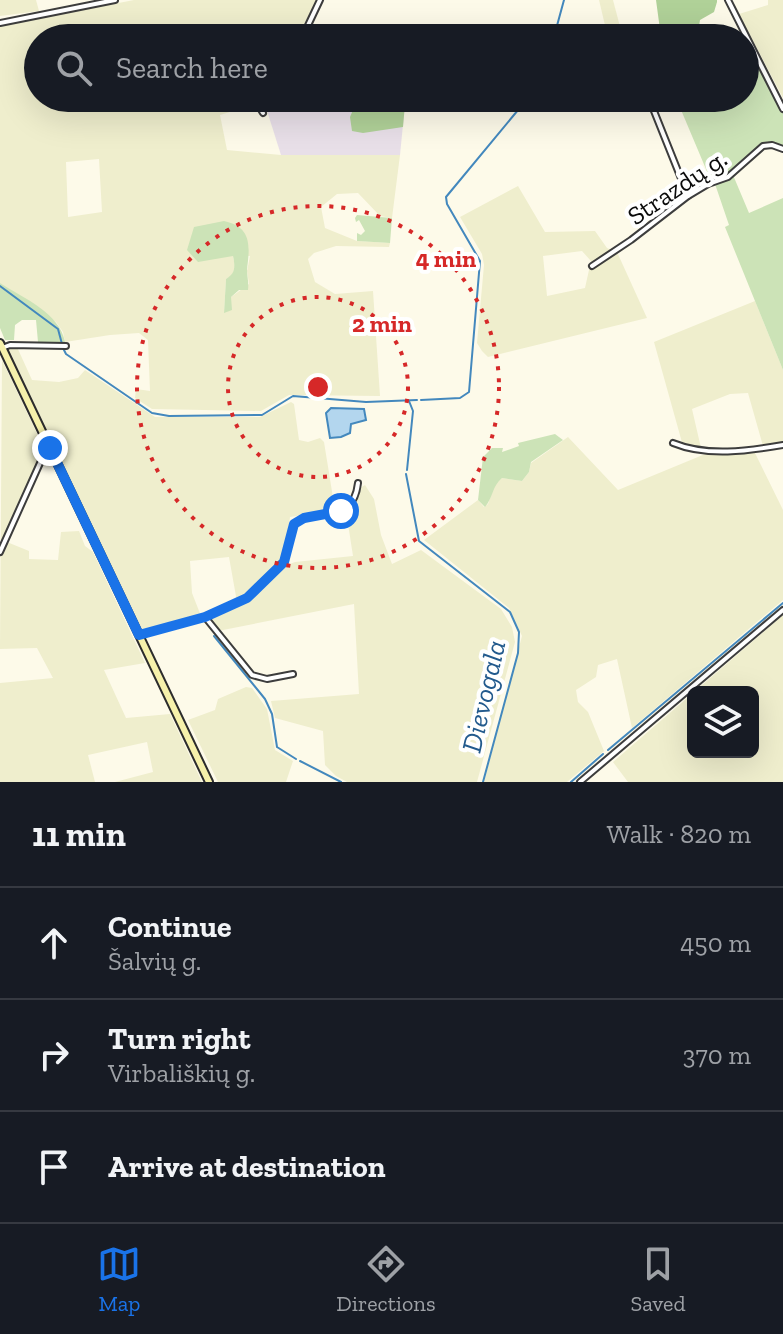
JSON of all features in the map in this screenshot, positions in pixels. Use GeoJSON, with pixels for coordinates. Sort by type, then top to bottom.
{"type":"FeatureCollection","features":[{"type":"Feature","properties":{"kind":"main road"},"geometry":{"type":"LineString","coordinates":[[1,346],[209,782]]}},
{"type":"Feature","properties":{"kind":"street"},"geometry":{"type":"LineString","coordinates":[[64,0],[67,10]]}},
{"type":"Feature","properties":{"kind":"street"},"geometry":{"type":"LineString","coordinates":[[0,23],[115,0]]}},
{"type":"Feature","properties":{"kind":"street"},"geometry":{"type":"LineString","coordinates":[[309,24],[320,0]]}},
{"type":"Feature","properties":{"kind":"street"},"geometry":{"type":"LineString","coordinates":[[728,0],[740,24]]}},
{"type":"Feature","properties":{"kind":"street"},"geometry":{"type":"LineString","coordinates":[[759,61],[783,109]]}},
{"type":"Feature","properties":{"kind":"street"},"geometry":{"type":"LineString","coordinates":[[654,112],[688,196]]}},
{"type":"Feature","properties":{"kind":"street","name":"Strazdų g."},"geometry":{"type":"LineString","coordinates":[[592,266],[688,196],[728,177],[763,146],[783,149]]}},
{"type":"Feature","properties":{"kind":"street"},"geometry":{"type":"LineString","coordinates":[[1,346],[66,346]]}},
{"type":"Feature","properties":{"kind":"street"},"geometry":{"type":"LineString","coordinates":[[673,443],[691,449],[753,451],[783,445]]}},
{"type":"Feature","properties":{"kind":"street"},"geometry":{"type":"LineString","coordinates":[[0,552],[45,452],[50,448]]}},
{"type":"Feature","properties":{"kind":"street"},"geometry":{"type":"LineString","coordinates":[[139,635],[205,617],[247,598],[284,562],[294,524],[304,518],[333,514],[345,508],[354,498],[358,483]]}},
{"type":"Feature","properties":{"kind":"street"},"geometry":{"type":"LineString","coordinates":[[580,782],[783,610]]}},
{"type":"Feature","properties":{"kind":"street"},"geometry":{"type":"LineString","coordinates":[[205,617],[252,675],[267,679],[293,674]]}},
{"type":"Feature","properties":{"kind":"shaded area"},"geometry":{"type":"Polygon","coordinates":[[[267,112],[404,112],[400,155],[281,155],[267,112]]]}},
{"type":"Feature","properties":{"kind":"green space"},"geometry":{"type":"Polygon","coordinates":[[[0,0],[36,0],[39,11],[0,16],[0,0]]]}},
{"type":"Feature","properties":{"kind":"green space"},"geometry":{"type":"Polygon","coordinates":[[[134,0],[316,0],[305,24],[24,24],[24,112],[230,112],[220,115],[227,150],[281,155],[400,155],[392,218],[380,216],[358,193],[337,194],[321,207],[325,228],[357,241],[390,243],[389,247],[336,246],[314,253],[308,259],[315,282],[335,294],[373,291],[380,396],[289,395],[261,411],[152,409],[135,398],[136,389],[150,391],[148,340],[139,333],[65,342],[56,322],[0,283],[0,26],[134,0]],[[99,159],[66,162],[68,217],[102,212],[99,159]],[[233,256],[235,267],[232,276],[226,279],[224,313],[231,297],[249,284],[247,271],[250,256],[233,256]]]}},
{"type":"Feature","properties":{"kind":"green space"},"geometry":{"type":"Polygon","coordinates":[[[599,0],[613,0],[619,24],[605,24],[599,0]]]}},
{"type":"Feature","properties":{"kind":"green space"},"geometry":{"type":"Polygon","coordinates":[[[656,0],[717,0],[714,12],[700,20],[699,24],[659,24],[656,0]]]}},
{"type":"Feature","properties":{"kind":"green space"},"geometry":{"type":"Polygon","coordinates":[[[768,0],[783,0],[783,98],[759,52],[759,24],[744,24],[739,14],[768,5],[768,0]]]}},
{"type":"Feature","properties":{"kind":"green space"},"geometry":{"type":"Polygon","coordinates":[[[759,64],[783,112],[783,148],[764,144],[731,173],[711,181],[682,112],[759,112],[759,64]]]}},
{"type":"Feature","properties":{"kind":"green space"},"geometry":{"type":"Polygon","coordinates":[[[352,112],[404,112],[403,127],[363,133],[352,131],[352,112]]]}},
{"type":"Feature","properties":{"kind":"green space"},"geometry":{"type":"Polygon","coordinates":[[[733,175],[749,213],[783,198],[783,370],[725,227],[729,225],[715,184],[733,175]]]}},
{"type":"Feature","properties":{"kind":"green space"},"geometry":{"type":"Polygon","coordinates":[[[518,186],[545,232],[595,231],[607,248],[617,252],[647,318],[488,357],[477,343],[484,265],[482,254],[460,217],[518,186]],[[582,251],[543,256],[547,296],[585,288],[591,261],[582,251]]]}},
{"type":"Feature","properties":{"kind":"green space"},"geometry":{"type":"Polygon","coordinates":[[[357,215],[392,218],[390,243],[357,241],[357,233],[361,235],[365,231],[359,220],[356,222],[357,215]]]}},
{"type":"Feature","properties":{"kind":"green space"},"geometry":{"type":"Polygon","coordinates":[[[224,221],[244,233],[249,253],[248,290],[239,290],[231,297],[232,310],[224,313],[226,279],[234,269],[233,256],[198,262],[187,250],[194,227],[224,221]]]}},
{"type":"Feature","properties":{"kind":"green space"},"geometry":{"type":"Polygon","coordinates":[[[0,283],[48,315],[62,332],[65,342],[38,342],[36,320],[22,320],[15,325],[14,340],[5,340],[0,328],[0,283]]]}},
{"type":"Feature","properties":{"kind":"green space"},"geometry":{"type":"Polygon","coordinates":[[[755,301],[783,370],[783,443],[763,446],[748,393],[730,394],[692,409],[701,448],[683,446],[654,342],[755,301]]]}},
{"type":"Feature","properties":{"kind":"green space"},"geometry":{"type":"Polygon","coordinates":[[[17,347],[32,380],[59,382],[78,378],[85,370],[155,417],[260,417],[291,402],[294,404],[299,440],[308,442],[320,438],[324,442],[335,510],[290,517],[284,558],[237,602],[229,557],[190,561],[192,593],[201,616],[142,629],[8,351],[17,347]]]}},
{"type":"Feature","properties":{"kind":"green space"},"geometry":{"type":"Polygon","coordinates":[[[2,360],[44,448],[2,540],[29,551],[29,559],[58,560],[61,532],[79,531],[85,546],[93,552],[145,663],[104,670],[126,718],[170,714],[202,782],[115,782],[153,772],[147,742],[88,755],[95,782],[0,782],[0,683],[53,678],[37,648],[0,649],[2,360]]]}},
{"type":"Feature","properties":{"kind":"green space"},"geometry":{"type":"Polygon","coordinates":[[[555,434],[563,440],[531,462],[529,472],[522,481],[502,478],[485,507],[478,500],[483,457],[492,448],[503,448],[502,452],[519,446],[518,443],[555,434]]]}},
{"type":"Feature","properties":{"kind":"green space"},"geometry":{"type":"Polygon","coordinates":[[[568,437],[618,490],[710,452],[755,453],[783,510],[783,600],[632,728],[617,659],[598,665],[596,677],[576,690],[578,702],[588,712],[604,751],[567,782],[484,782],[522,636],[509,608],[424,540],[478,500],[484,507],[488,504],[495,483],[502,478],[522,481],[531,463],[568,437]]]}},
{"type":"Feature","properties":{"kind":"green space"},"geometry":{"type":"Polygon","coordinates":[[[365,485],[374,499],[381,535],[392,564],[421,550],[501,609],[512,627],[515,642],[477,782],[347,782],[325,765],[323,731],[275,718],[271,701],[359,694],[354,604],[218,631],[208,618],[245,603],[285,566],[295,562],[353,556],[346,511],[356,502],[360,488],[365,485]]]}},
{"type":"Feature","properties":{"kind":"green space"},"geometry":{"type":"Polygon","coordinates":[[[783,615],[783,782],[628,782],[613,762],[687,698],[687,758],[759,758],[759,686],[701,686],[783,615]]]}},
{"type":"Feature","properties":{"kind":"green space"},"geometry":{"type":"Polygon","coordinates":[[[246,687],[252,688],[267,709],[275,750],[293,761],[286,782],[218,782],[188,720],[215,710],[218,699],[246,687]]]}},
{"type":"Feature","properties":{"kind":"water"},"geometry":{"type":"Polygon","coordinates":[[[331,408],[364,409],[366,420],[351,424],[350,433],[330,438],[326,413],[331,408]]]}},
{"type":"Feature","properties":{"kind":"waterway","name":"Dievogala"},"geometry":{"type":"LineString","coordinates":[[557,24],[564,0]]}},
{"type":"Feature","properties":{"kind":"waterway","name":"Dievogala"},"geometry":{"type":"LineString","coordinates":[[421,400],[460,398],[469,392],[480,261],[447,204],[446,197],[516,112]]}},
{"type":"Feature","properties":{"kind":"waterway","name":"Dievogala"},"geometry":{"type":"LineString","coordinates":[[0,286],[58,329],[62,344]]}},
{"type":"Feature","properties":{"kind":"waterway","name":"Dievogala"},"geometry":{"type":"LineString","coordinates":[[63,348],[66,354],[152,413],[169,416],[262,415],[293,396],[366,402],[417,400]]}},
{"type":"Feature","properties":{"kind":"waterway","name":"Dievogala"},"geometry":{"type":"LineString","coordinates":[[407,470],[413,411],[409,401]]}},
{"type":"Feature","properties":{"kind":"waterway","name":"Dievogala"},"geometry":{"type":"LineString","coordinates":[[406,474],[419,541],[510,612],[519,632],[518,653],[483,782]]}},
{"type":"Feature","properties":{"kind":"waterway"},"geometry":{"type":"LineString","coordinates":[[608,750],[783,603]]}},
{"type":"Feature","properties":{"kind":"waterway"},"geometry":{"type":"LineString","coordinates":[[214,636],[265,699],[272,714],[277,747],[296,759]]}},
{"type":"Feature","properties":{"kind":"waterway"},"geometry":{"type":"LineString","coordinates":[[571,782],[603,754]]}},
{"type":"Feature","properties":{"kind":"waterway"},"geometry":{"type":"LineString","coordinates":[[300,761],[341,782]]}},
{"type":"Feature","properties":{"kind":"route"},"geometry":{"type":"LineString","coordinates":[[50,448],[139,635],[205,617],[241,602],[284,562],[294,524],[304,518],[341,511]]}}]}
